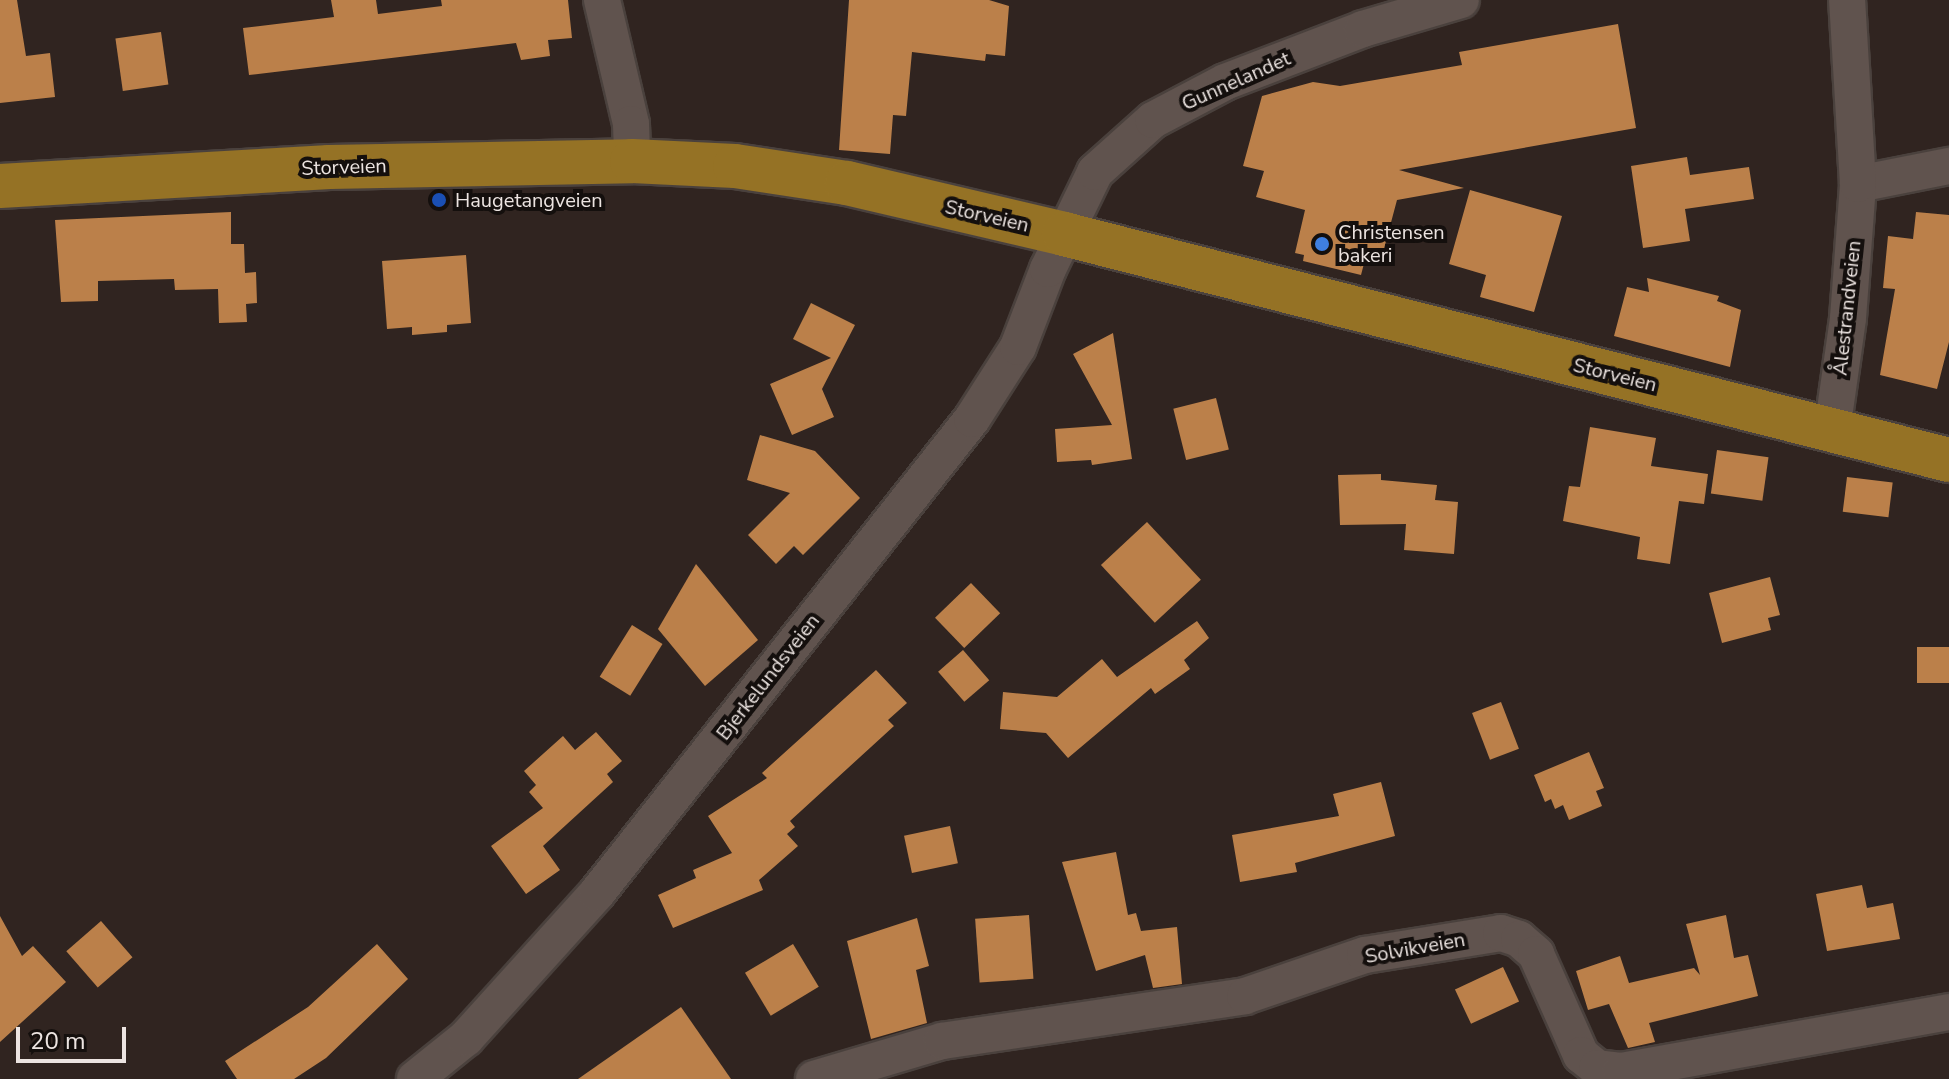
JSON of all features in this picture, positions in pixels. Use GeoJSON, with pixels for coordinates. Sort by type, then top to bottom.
{"type":"FeatureCollection","features":[{"type":"Feature","properties":{"kind":"main road","name":"Storveien"},"geometry":{"type":"LineString","coordinates":[[0,186],[329,167],[632,161],[735,166],[847,183],[1064,234],[1949,460]]}},
{"type":"Feature","properties":{"kind":"street"},"geometry":{"type":"LineString","coordinates":[[602,0],[631,124],[632,161]]}},
{"type":"Feature","properties":{"kind":"street","name":"Gunnelandet"},"geometry":{"type":"LineString","coordinates":[[1064,234],[1095,172],[1153,120],[1225,82],[1363,29],[1461,0]]}},
{"type":"Feature","properties":{"kind":"street","name":"Ålestrandveien"},"geometry":{"type":"LineString","coordinates":[[1832,431],[1848,318],[1858,184],[1847,0]]}},
{"type":"Feature","properties":{"kind":"street"},"geometry":{"type":"LineString","coordinates":[[1858,184],[1907,179],[1949,166]]}},
{"type":"Feature","properties":{"kind":"street","name":"Bjerkelundsveien"},"geometry":{"type":"LineString","coordinates":[[432,1074],[597,893],[972,419],[1018,347],[1064,234]]}},
{"type":"Feature","properties":{"kind":"street","name":"Solvikveien"},"geometry":{"type":"LineString","coordinates":[[814,1079],[942,1041],[1245,996],[1365,955],[1501,933],[1519,939],[1536,954],[1581,1055],[1597,1068],[1621,1071],[1949,1012]]}},
{"type":"Feature","properties":{"kind":"building"},"geometry":{"type":"Polygon","coordinates":[[[0,0],[17,0],[26,56],[50,53],[55,97],[0,103],[0,0]]]}},
{"type":"Feature","properties":{"kind":"building"},"geometry":{"type":"Polygon","coordinates":[[[331,0],[376,0],[378,14],[442,6],[441,0],[568,0],[572,38],[548,40],[550,56],[521,60],[516,43],[249,75],[243,28],[334,17],[331,0]]]}},
{"type":"Feature","properties":{"kind":"building"},"geometry":{"type":"Polygon","coordinates":[[[849,0],[989,0],[1009,6],[1005,56],[986,54],[985,61],[912,52],[906,116],[893,115],[890,154],[839,150],[849,0]]]}},
{"type":"Feature","properties":{"kind":"building"},"geometry":{"type":"Polygon","coordinates":[[[1618,24],[1636,128],[1399,170],[1464,188],[1397,200],[1381,260],[1366,256],[1361,275],[1303,261],[1304,255],[1295,253],[1305,210],[1256,197],[1264,171],[1243,166],[1262,96],[1313,82],[1340,86],[1462,65],[1459,52],[1618,24]]]}},
{"type":"Feature","properties":{"kind":"building"},"geometry":{"type":"Polygon","coordinates":[[[161,32],[168,84],[123,91],[115,38],[161,32]]]}},
{"type":"Feature","properties":{"kind":"building"},"geometry":{"type":"Polygon","coordinates":[[[1687,157],[1690,175],[1749,167],[1754,199],[1685,209],[1690,241],[1643,248],[1631,166],[1687,157]]]}},
{"type":"Feature","properties":{"kind":"building"},"geometry":{"type":"Polygon","coordinates":[[[1470,190],[1562,216],[1534,312],[1480,297],[1486,275],[1449,264],[1470,190]]]}},
{"type":"Feature","properties":{"kind":"building"},"geometry":{"type":"Polygon","coordinates":[[[231,212],[231,244],[244,244],[245,273],[256,272],[257,303],[246,304],[247,322],[219,323],[218,289],[175,290],[174,279],[98,281],[98,301],[61,302],[55,220],[231,212]]]}},
{"type":"Feature","properties":{"kind":"building"},"geometry":{"type":"Polygon","coordinates":[[[1916,212],[1949,215],[1949,342],[1937,389],[1880,375],[1895,289],[1883,288],[1888,236],[1913,239],[1916,212]]]}},
{"type":"Feature","properties":{"kind":"building"},"geometry":{"type":"Polygon","coordinates":[[[466,255],[471,323],[447,325],[447,332],[412,335],[412,327],[387,329],[382,261],[466,255]]]}},
{"type":"Feature","properties":{"kind":"building"},"geometry":{"type":"Polygon","coordinates":[[[1647,278],[1719,296],[1717,301],[1741,310],[1730,367],[1614,336],[1627,287],[1649,292],[1647,278]]]}},
{"type":"Feature","properties":{"kind":"building"},"geometry":{"type":"Polygon","coordinates":[[[811,303],[855,325],[822,389],[834,417],[792,435],[770,384],[831,358],[793,339],[811,303]]]}},
{"type":"Feature","properties":{"kind":"building"},"geometry":{"type":"Polygon","coordinates":[[[1113,333],[1132,459],[1092,465],[1091,460],[1057,462],[1055,429],[1112,425],[1073,354],[1113,333]]]}},
{"type":"Feature","properties":{"kind":"building"},"geometry":{"type":"Polygon","coordinates":[[[1216,398],[1229,449],[1186,460],[1173,409],[1216,398]]]}},
{"type":"Feature","properties":{"kind":"building"},"geometry":{"type":"Polygon","coordinates":[[[1590,427],[1656,438],[1651,466],[1708,474],[1704,504],[1679,501],[1670,564],[1637,559],[1640,537],[1563,521],[1569,486],[1580,487],[1590,427]]]}},
{"type":"Feature","properties":{"kind":"building"},"geometry":{"type":"Polygon","coordinates":[[[760,435],[815,451],[860,498],[803,555],[794,546],[776,564],[748,535],[790,493],[747,480],[760,435]]]}},
{"type":"Feature","properties":{"kind":"building"},"geometry":{"type":"Polygon","coordinates":[[[1717,450],[1768,457],[1762,501],[1711,494],[1717,450]]]}},
{"type":"Feature","properties":{"kind":"building"},"geometry":{"type":"Polygon","coordinates":[[[1381,474],[1381,480],[1437,485],[1435,500],[1458,502],[1454,554],[1404,550],[1406,524],[1340,525],[1338,475],[1381,474]]]}},
{"type":"Feature","properties":{"kind":"building"},"geometry":{"type":"Polygon","coordinates":[[[1847,477],[1893,483],[1888,517],[1843,512],[1847,477]]]}},
{"type":"Feature","properties":{"kind":"building"},"geometry":{"type":"Polygon","coordinates":[[[1147,522],[1201,580],[1155,623],[1101,565],[1147,522]]]}},
{"type":"Feature","properties":{"kind":"building"},"geometry":{"type":"Polygon","coordinates":[[[696,564],[758,640],[705,686],[658,629],[696,564]]]}},
{"type":"Feature","properties":{"kind":"building"},"geometry":{"type":"Polygon","coordinates":[[[1770,577],[1780,615],[1768,618],[1771,630],[1722,643],[1709,593],[1770,577]]]}},
{"type":"Feature","properties":{"kind":"building"},"geometry":{"type":"Polygon","coordinates":[[[971,583],[1000,613],[964,648],[935,618],[971,583]]]}},
{"type":"Feature","properties":{"kind":"building"},"geometry":{"type":"Polygon","coordinates":[[[1197,621],[1209,638],[1184,660],[1190,669],[1155,694],[1151,688],[1068,758],[1046,733],[1000,729],[1003,692],[1057,697],[1102,659],[1117,677],[1197,621]]]}},
{"type":"Feature","properties":{"kind":"building"},"geometry":{"type":"Polygon","coordinates":[[[632,625],[663,644],[630,696],[600,677],[632,625]]]}},
{"type":"Feature","properties":{"kind":"building"},"geometry":{"type":"Polygon","coordinates":[[[1917,647],[1949,647],[1949,683],[1917,683],[1917,647]]]}},
{"type":"Feature","properties":{"kind":"building"},"geometry":{"type":"Polygon","coordinates":[[[963,650],[989,680],[964,702],[938,672],[963,650]]]}},
{"type":"Feature","properties":{"kind":"building"},"geometry":{"type":"Polygon","coordinates":[[[876,670],[907,703],[888,720],[894,726],[790,821],[795,827],[787,834],[798,846],[759,880],[763,890],[673,928],[658,895],[696,878],[693,870],[732,853],[708,816],[767,778],[762,773],[876,670]]]}},
{"type":"Feature","properties":{"kind":"building"},"geometry":{"type":"Polygon","coordinates":[[[1501,702],[1519,749],[1490,760],[1472,713],[1501,702]]]}},
{"type":"Feature","properties":{"kind":"building"},"geometry":{"type":"Polygon","coordinates":[[[596,732],[622,761],[607,774],[613,782],[543,846],[560,870],[526,894],[491,846],[543,808],[529,792],[536,785],[524,771],[563,736],[575,750],[596,732]]]}},
{"type":"Feature","properties":{"kind":"building"},"geometry":{"type":"Polygon","coordinates":[[[1589,752],[1604,788],[1596,791],[1602,806],[1569,820],[1563,805],[1555,809],[1551,799],[1545,802],[1534,775],[1589,752]]]}},
{"type":"Feature","properties":{"kind":"building"},"geometry":{"type":"Polygon","coordinates":[[[1381,782],[1395,836],[1295,863],[1297,872],[1240,882],[1232,835],[1339,816],[1333,794],[1381,782]]]}},
{"type":"Feature","properties":{"kind":"building"},"geometry":{"type":"Polygon","coordinates":[[[950,826],[958,863],[912,873],[904,836],[950,826]]]}},
{"type":"Feature","properties":{"kind":"building"},"geometry":{"type":"Polygon","coordinates":[[[1116,852],[1128,915],[1136,913],[1141,931],[1177,927],[1182,984],[1153,988],[1145,955],[1096,971],[1062,862],[1116,852]]]}},
{"type":"Feature","properties":{"kind":"building"},"geometry":{"type":"Polygon","coordinates":[[[1862,885],[1867,908],[1893,903],[1900,939],[1827,951],[1816,894],[1862,885]]]}},
{"type":"Feature","properties":{"kind":"building"},"geometry":{"type":"Polygon","coordinates":[[[1029,915],[1033,979],[980,983],[975,919],[1029,915]]]}},
{"type":"Feature","properties":{"kind":"building"},"geometry":{"type":"Polygon","coordinates":[[[1726,915],[1734,958],[1748,955],[1758,996],[1649,1023],[1655,1042],[1628,1048],[1609,1004],[1588,1010],[1576,971],[1620,956],[1629,983],[1694,968],[1700,975],[1686,924],[1726,915]]]}},
{"type":"Feature","properties":{"kind":"building"},"geometry":{"type":"Polygon","coordinates":[[[0,916],[22,956],[33,946],[66,982],[0,1042],[0,916]]]}},
{"type":"Feature","properties":{"kind":"building"},"geometry":{"type":"Polygon","coordinates":[[[917,918],[929,966],[916,970],[927,1023],[871,1039],[847,941],[917,918]]]}},
{"type":"Feature","properties":{"kind":"building"},"geometry":{"type":"Polygon","coordinates":[[[101,921],[132,957],[98,987],[66,951],[101,921]]]}},
{"type":"Feature","properties":{"kind":"building"},"geometry":{"type":"Polygon","coordinates":[[[377,944],[408,979],[326,1058],[294,1079],[237,1079],[225,1061],[308,1007],[377,944]]]}},
{"type":"Feature","properties":{"kind":"building"},"geometry":{"type":"Polygon","coordinates":[[[793,944],[819,987],[771,1016],[745,973],[793,944]]]}},
{"type":"Feature","properties":{"kind":"building"},"geometry":{"type":"Polygon","coordinates":[[[1503,967],[1519,1001],[1471,1024],[1455,989],[1503,967]]]}},
{"type":"Feature","properties":{"kind":"building"},"geometry":{"type":"Polygon","coordinates":[[[681,1007],[731,1079],[578,1079],[681,1007]]]}},
{"type":"Feature","properties":{"kind":"place","name":"Haugetangveien"},"geometry":{"type":"Point","coordinates":[439,200]}},
{"type":"Feature","properties":{"kind":"place","name":"Christensen bakeri"},"geometry":{"type":"Point","coordinates":[1322,244]}}]}
